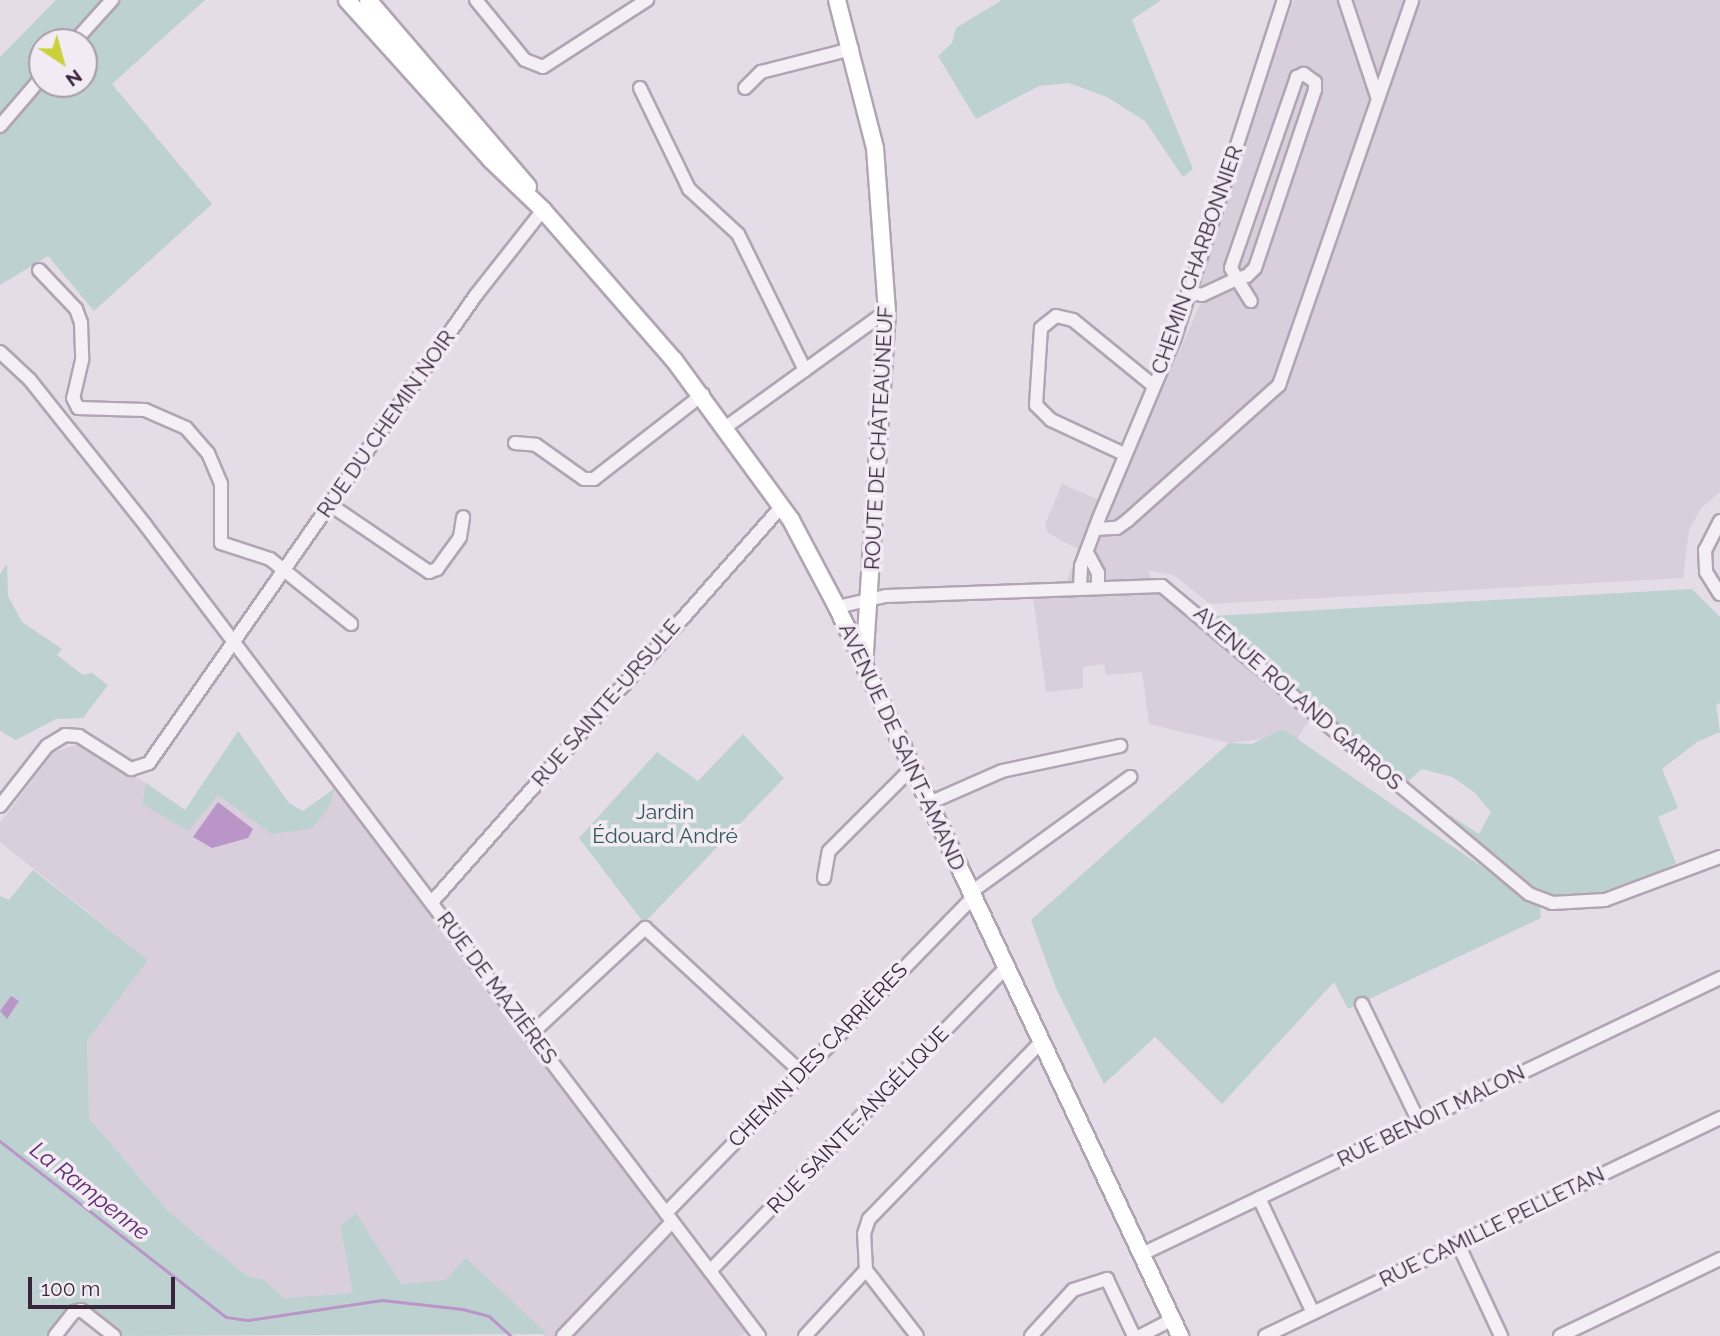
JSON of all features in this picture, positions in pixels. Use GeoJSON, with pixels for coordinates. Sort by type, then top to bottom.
{"type":"FeatureCollection","features":[{"type":"Feature","properties":{"kind":"main road","name":"AVENUE DE SAINT-AMAND"},"geometry":{"type":"LineString","coordinates":[[347,0],[377,36],[543,210],[703,394],[782,506],[837,607],[910,770],[1180,1336]]}},
{"type":"Feature","properties":{"kind":"main road","name":"AVENUE DE SAINT-AMAND"},"geometry":{"type":"LineString","coordinates":[[368,0],[516,168],[543,210]]}},
{"type":"Feature","properties":{"kind":"main road","name":"ROUTE DE CHÂTEAUNEUF"},"geometry":{"type":"LineString","coordinates":[[837,0],[852,49],[875,148],[887,311],[871,598],[864,670]]}},
{"type":"Feature","properties":{"kind":"main road"},"geometry":{"type":"LineString","coordinates":[[377,36],[391,25]]}},
{"type":"Feature","properties":{"kind":"street"},"geometry":{"type":"LineString","coordinates":[[87,28],[112,0]]}},
{"type":"Feature","properties":{"kind":"street"},"geometry":{"type":"LineString","coordinates":[[476,0],[525,60],[542,66],[647,0]]}},
{"type":"Feature","properties":{"kind":"street","name":"CHEMIN CHARBONNIER"},"geometry":{"type":"LineString","coordinates":[[1080,586],[1082,566],[1089,556],[1095,529],[1154,386],[1188,292],[1284,0]]}},
{"type":"Feature","properties":{"kind":"street"},"geometry":{"type":"LineString","coordinates":[[1345,0],[1377,100]]}},
{"type":"Feature","properties":{"kind":"street"},"geometry":{"type":"LineString","coordinates":[[1095,529],[1117,528],[1128,520],[1279,385],[1412,0]]}},
{"type":"Feature","properties":{"kind":"street"},"geometry":{"type":"LineString","coordinates":[[745,88],[761,72],[852,49]]}},
{"type":"Feature","properties":{"kind":"street"},"geometry":{"type":"LineString","coordinates":[[1188,292],[1202,295],[1237,279],[1255,268],[1315,90],[1315,82],[1304,74],[1297,77],[1231,268],[1237,279],[1251,301]]}},
{"type":"Feature","properties":{"kind":"street"},"geometry":{"type":"LineString","coordinates":[[640,88],[689,189],[738,234],[804,370]]}},
{"type":"Feature","properties":{"kind":"street"},"geometry":{"type":"LineString","coordinates":[[0,126],[28,93]]}},
{"type":"Feature","properties":{"kind":"street","name":"RUE DU CHEMIN NOIR"},"geometry":{"type":"LineString","coordinates":[[0,806],[47,746],[65,735],[85,739],[123,767],[145,768],[476,295],[543,210]]}},
{"type":"Feature","properties":{"kind":"street"},"geometry":{"type":"LineString","coordinates":[[39,270],[76,309],[81,323],[82,360],[73,398],[77,405],[90,411],[145,410],[186,428],[208,453],[221,484],[221,544],[260,554],[284,569],[351,624]]}},
{"type":"Feature","properties":{"kind":"street"},"geometry":{"type":"LineString","coordinates":[[726,426],[887,311]]}},
{"type":"Feature","properties":{"kind":"street"},"geometry":{"type":"LineString","coordinates":[[1124,454],[1051,420],[1036,405],[1041,328],[1056,316],[1073,320],[1154,386]]}},
{"type":"Feature","properties":{"kind":"street","name":"RUE DE MAZIÈRES"},"geometry":{"type":"LineString","coordinates":[[0,352],[61,418],[234,642],[759,1336]]}},
{"type":"Feature","properties":{"kind":"street"},"geometry":{"type":"LineString","coordinates":[[515,443],[536,445],[584,479],[594,479],[703,394]]}},
{"type":"Feature","properties":{"kind":"street"},"geometry":{"type":"LineString","coordinates":[[61,418],[77,405]]}},
{"type":"Feature","properties":{"kind":"street"},"geometry":{"type":"LineString","coordinates":[[329,504],[429,572],[437,569],[460,537],[463,517]]}},
{"type":"Feature","properties":{"kind":"street","name":"RUE SAINTE-URSULE"},"geometry":{"type":"LineString","coordinates":[[432,902],[782,506]]}},
{"type":"Feature","properties":{"kind":"street"},"geometry":{"type":"LineString","coordinates":[[1720,521],[1705,551],[1706,572],[1720,594]]}},
{"type":"Feature","properties":{"kind":"street","name":"CHEMIN CHARBONNIER"},"geometry":{"type":"LineString","coordinates":[[1089,556],[1098,573],[1098,586]]}},
{"type":"Feature","properties":{"kind":"street","name":"AVENUE ROLAND GARROS"},"geometry":{"type":"LineString","coordinates":[[837,607],[871,598],[1154,584],[1171,590],[1529,894],[1552,903],[1605,900],[1720,857]]}},
{"type":"Feature","properties":{"kind":"street"},"geometry":{"type":"LineString","coordinates":[[927,804],[1002,771],[1120,746]]}},
{"type":"Feature","properties":{"kind":"street"},"geometry":{"type":"LineString","coordinates":[[824,878],[828,851],[910,770]]}},
{"type":"Feature","properties":{"kind":"street","name":"CHEMIN DES CARRIÈRES"},"geometry":{"type":"LineString","coordinates":[[563,1336],[800,1072],[971,896],[1130,777]]}},
{"type":"Feature","properties":{"kind":"street"},"geometry":{"type":"LineString","coordinates":[[531,1034],[645,928],[800,1072]]}},
{"type":"Feature","properties":{"kind":"street","name":"RUE SAINTE-ANGÉLIQUE"},"geometry":{"type":"LineString","coordinates":[[710,1271],[1005,969]]}},
{"type":"Feature","properties":{"kind":"street","name":"RUE BENOIT MALON"},"geometry":{"type":"LineString","coordinates":[[1142,1254],[1720,978]]}},
{"type":"Feature","properties":{"kind":"street"},"geometry":{"type":"LineString","coordinates":[[1362,1004],[1419,1122]]}},
{"type":"Feature","properties":{"kind":"street"},"geometry":{"type":"LineString","coordinates":[[917,1336],[866,1270],[864,1234],[869,1219],[1039,1044]]}},
{"type":"Feature","properties":{"kind":"street","name":"RUE CAMILLE PELLETAN"},"geometry":{"type":"LineString","coordinates":[[1265,1336],[1720,1118]]}},
{"type":"Feature","properties":{"kind":"street"},"geometry":{"type":"LineString","coordinates":[[1259,1198],[1313,1312]]}},
{"type":"Feature","properties":{"kind":"street"},"geometry":{"type":"LineString","coordinates":[[1458,1244],[1501,1336]]}},
{"type":"Feature","properties":{"kind":"street"},"geometry":{"type":"LineString","coordinates":[[1560,1336],[1720,1259]]}},
{"type":"Feature","properties":{"kind":"street"},"geometry":{"type":"LineString","coordinates":[[805,1336],[866,1270]]}},
{"type":"Feature","properties":{"kind":"street"},"geometry":{"type":"LineString","coordinates":[[1031,1336],[1073,1290],[1107,1279],[1137,1336],[1172,1320]]}},
{"type":"Feature","properties":{"kind":"street"},"geometry":{"type":"LineString","coordinates":[[55,1336],[74,1312],[81,1310],[114,1336]]}},
{"type":"Feature","properties":{"kind":"shaded area"},"geometry":{"type":"Polygon","coordinates":[[[1294,0],[1720,0],[1720,492],[1701,508],[1689,530],[1683,578],[1210,604],[1174,575],[1148,570],[1154,592],[1172,599],[1309,720],[1297,739],[1283,729],[1271,738],[1229,743],[1149,724],[1142,672],[1106,675],[1104,664],[1083,667],[1083,688],[1046,692],[1033,596],[1062,595],[1078,549],[1048,533],[1045,524],[1062,484],[1111,505],[1202,300],[1201,287],[1240,149],[1294,0]]]}},
{"type":"Feature","properties":{"kind":"shaded area"},"geometry":{"type":"Polygon","coordinates":[[[79,744],[146,783],[142,804],[187,830],[218,794],[272,834],[289,830],[329,807],[335,788],[746,1332],[742,1336],[545,1336],[466,1258],[445,1280],[401,1284],[340,1227],[354,1293],[284,1298],[263,1279],[248,1277],[167,1210],[89,1118],[87,1041],[148,960],[0,842],[0,823],[54,752],[79,744]]]}},
{"type":"Feature","properties":{"kind":"shaded area"},"geometry":{"type":"Polygon","coordinates":[[[218,802],[253,829],[248,838],[212,848],[193,837],[218,802]]]}},
{"type":"Feature","properties":{"kind":"shaded area"},"geometry":{"type":"Polygon","coordinates":[[[11,996],[19,1001],[7,1019],[0,1011],[11,996]]]}},
{"type":"Feature","properties":{"kind":"green space"},"geometry":{"type":"Polygon","coordinates":[[[56,0],[205,0],[112,84],[212,204],[94,311],[48,256],[0,285],[0,57],[28,28],[28,98],[98,98],[98,28],[28,28],[56,0]]]}},
{"type":"Feature","properties":{"kind":"green space"},"geometry":{"type":"Polygon","coordinates":[[[1002,0],[1161,0],[1132,20],[1193,169],[1183,177],[1145,121],[1107,97],[1069,83],[1039,86],[976,119],[938,56],[952,43],[956,28],[1002,0]]]}},
{"type":"Feature","properties":{"kind":"green space"},"geometry":{"type":"Polygon","coordinates":[[[7,564],[8,596],[22,622],[62,649],[57,655],[83,675],[92,673],[108,685],[83,718],[56,719],[16,740],[0,731],[0,574],[7,564]]]}},
{"type":"Feature","properties":{"kind":"green space"},"geometry":{"type":"Polygon","coordinates":[[[1692,589],[1720,617],[1720,703],[1716,705],[1720,732],[1697,742],[1662,769],[1678,808],[1658,817],[1676,863],[1633,885],[1571,899],[1544,894],[1519,882],[1446,819],[1450,815],[1479,834],[1491,812],[1474,792],[1452,777],[1422,769],[1405,784],[1212,616],[1692,589]]]}},
{"type":"Feature","properties":{"kind":"green space"},"geometry":{"type":"Polygon","coordinates":[[[1283,729],[1540,907],[1541,918],[1348,1009],[1334,982],[1222,1104],[1155,1037],[1104,1084],[1056,988],[1031,920],[1229,743],[1252,744],[1283,729]]]}},
{"type":"Feature","properties":{"kind":"green space"},"geometry":{"type":"Polygon","coordinates":[[[238,731],[289,803],[303,811],[335,788],[329,807],[313,828],[272,834],[218,795],[188,831],[142,804],[146,783],[185,810],[238,731]]]}},
{"type":"Feature","properties":{"kind":"green space","name":"Jardin Édouard André"},"geometry":{"type":"Polygon","coordinates":[[[743,734],[784,778],[644,923],[579,838],[657,752],[698,781],[743,734]]]}},
{"type":"Feature","properties":{"kind":"green space"},"geometry":{"type":"Polygon","coordinates":[[[33,870],[148,960],[87,1041],[89,1118],[167,1210],[248,1277],[263,1279],[284,1298],[353,1293],[340,1226],[356,1213],[401,1284],[445,1280],[466,1258],[547,1334],[114,1336],[81,1310],[55,1336],[0,1336],[0,896],[9,900],[33,870]]]}},
{"type":"Feature","properties":{"kind":"waterway","name":"La Rampenne"},"geometry":{"type":"LineString","coordinates":[[0,1141],[226,1317],[248,1320],[382,1300],[463,1309],[489,1316],[511,1336]]}}]}
